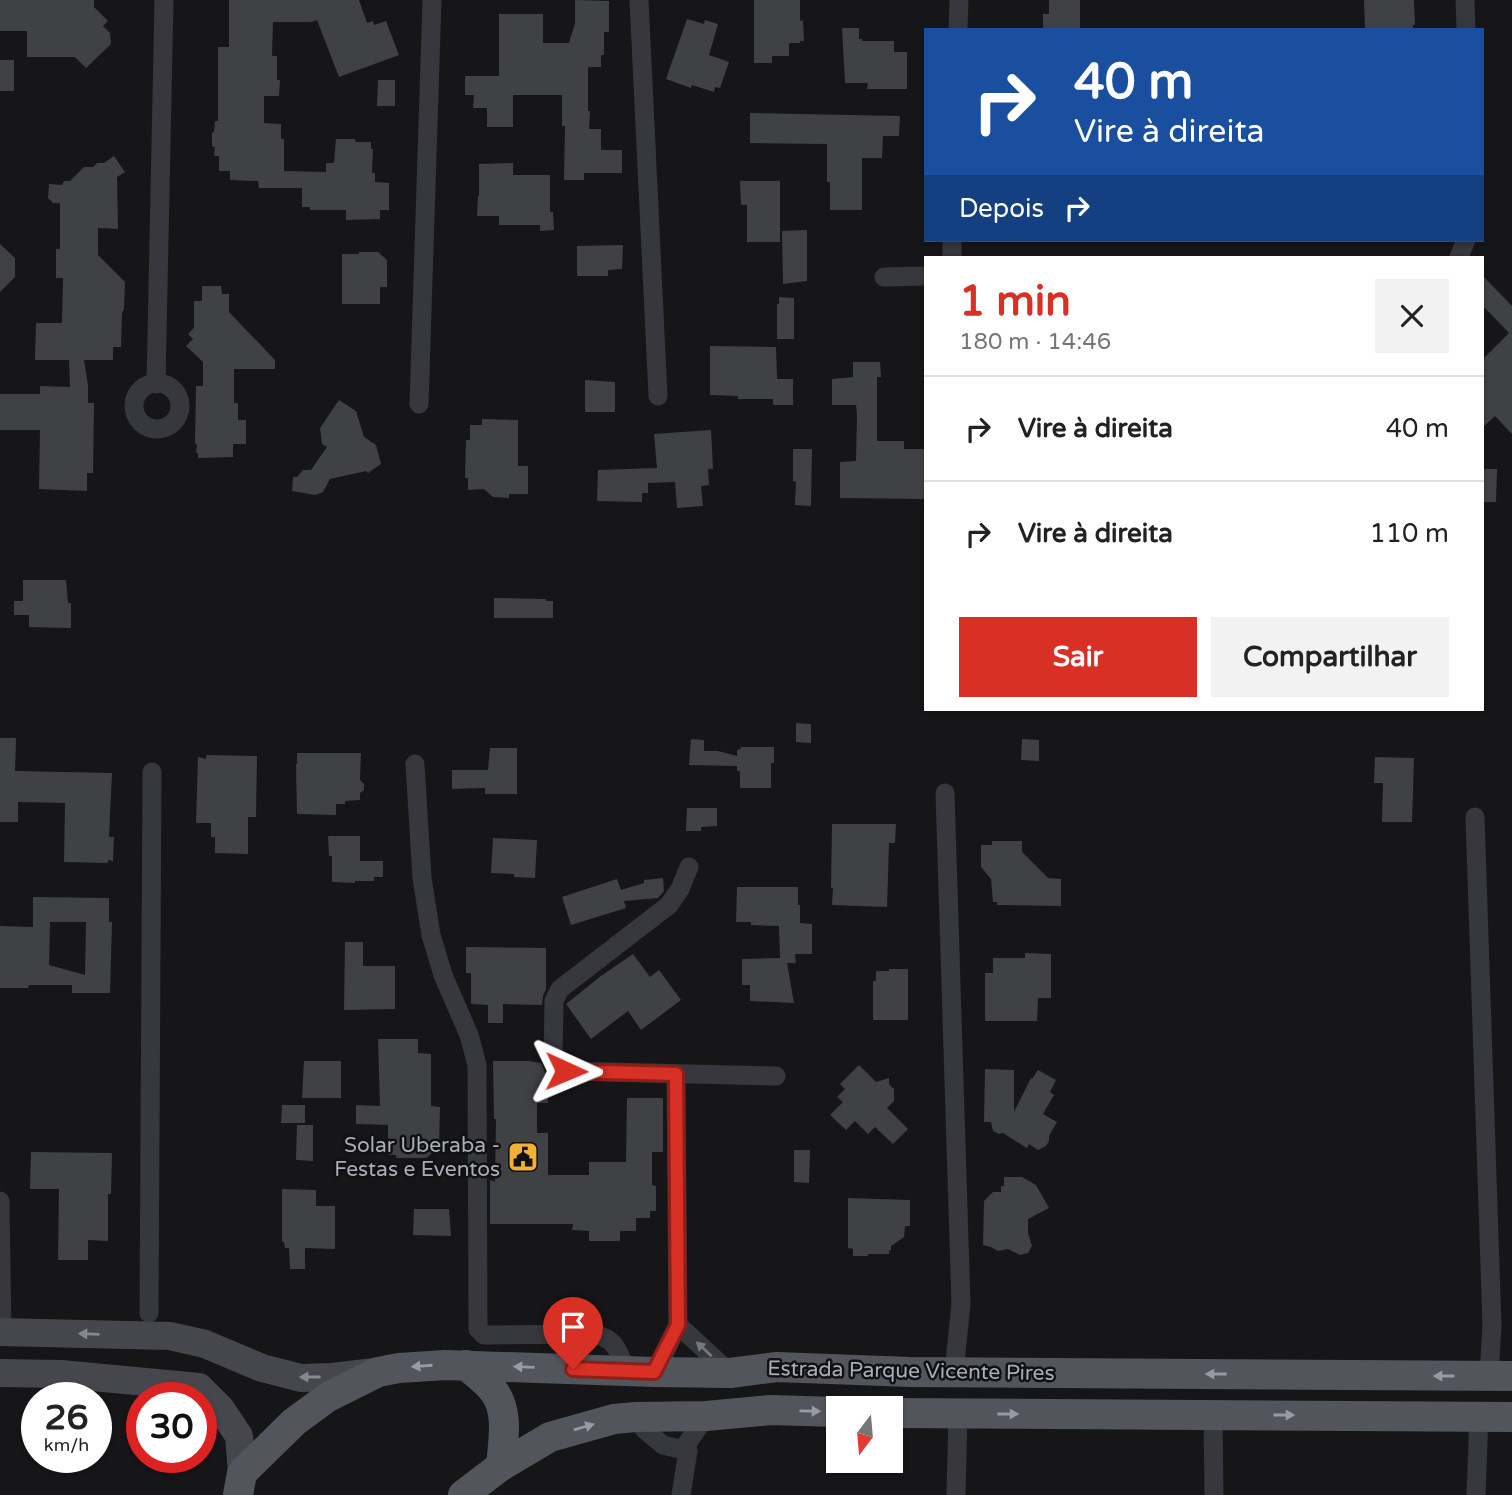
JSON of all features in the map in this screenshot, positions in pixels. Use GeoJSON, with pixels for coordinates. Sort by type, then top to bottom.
{"type":"FeatureCollection","features":[{"type":"Feature","properties":{"kind":"main road"},"geometry":{"type":"LineString","coordinates":[[1,1332],[132,1335],[156,1324],[262,1368],[301,1378],[378,1371]]}},
{"type":"Feature","properties":{"kind":"main road"},"geometry":{"type":"LineString","coordinates":[[466,1365],[494,1390],[501,1403],[504,1418],[501,1466]]}},
{"type":"Feature","properties":{"kind":"main road","name":"Estrada Parque Vicente Pires"},"geometry":{"type":"LineString","coordinates":[[240,1484],[294,1422],[328,1397],[378,1371],[422,1366],[730,1373],[777,1367],[910,1372],[1500,1376]]}},
{"type":"Feature","properties":{"kind":"main road"},"geometry":{"type":"LineString","coordinates":[[0,1373],[61,1374],[200,1387],[221,1409],[239,1436],[240,1484]]}},
{"type":"Feature","properties":{"kind":"main road","name":"Estrada Parque Vicente Pires"},"geometry":{"type":"LineString","coordinates":[[463,1495],[501,1466],[550,1437],[614,1419],[636,1416],[706,1416],[771,1410],[826,1412]]}},
{"type":"Feature","properties":{"kind":"main road","name":"Estrada Parque Vicente Pires"},"geometry":{"type":"LineString","coordinates":[[903,1413],[1512,1417]]}},
{"type":"Feature","properties":{"kind":"street"},"geometry":{"type":"LineString","coordinates":[[156,384],[164,0]]}},
{"type":"Feature","properties":{"kind":"street"},"geometry":{"type":"LineString","coordinates":[[419,404],[432,0]]}},
{"type":"Feature","properties":{"kind":"street"},"geometry":{"type":"LineString","coordinates":[[639,0],[658,396]]}},
{"type":"Feature","properties":{"kind":"street"},"geometry":{"type":"LineString","coordinates":[[958,28],[959,0]]}},
{"type":"Feature","properties":{"kind":"street"},"geometry":{"type":"LineString","coordinates":[[1465,0],[1466,28]]}},
{"type":"Feature","properties":{"kind":"street"},"geometry":{"type":"LineString","coordinates":[[884,277],[924,276]]}},
{"type":"Feature","properties":{"kind":"street"},"geometry":{"type":"LineString","coordinates":[[415,764],[422,878],[430,935],[443,975],[469,1035],[477,1065],[478,1329],[484,1335],[602,1336],[610,1339],[641,1371],[678,1325],[676,1074]]}},
{"type":"Feature","properties":{"kind":"street"},"geometry":{"type":"LineString","coordinates":[[152,772],[156,1324]]}},
{"type":"Feature","properties":{"kind":"street"},"geometry":{"type":"LineString","coordinates":[[945,793],[961,1304],[954,1372]]}},
{"type":"Feature","properties":{"kind":"street"},"geometry":{"type":"LineString","coordinates":[[1475,817],[1492,1326],[1500,1376]]}},
{"type":"Feature","properties":{"kind":"street"},"geometry":{"type":"LineString","coordinates":[[689,867],[680,889],[669,905],[560,989],[554,1001],[555,1067],[566,1071],[776,1076]]}},
{"type":"Feature","properties":{"kind":"street"},"geometry":{"type":"LineString","coordinates":[[0,1201],[1,1332]]}},
{"type":"Feature","properties":{"kind":"street"},"geometry":{"type":"LineString","coordinates":[[678,1325],[730,1373]]}},
{"type":"Feature","properties":{"kind":"street"},"geometry":{"type":"LineString","coordinates":[[956,1495],[958,1414]]}},
{"type":"Feature","properties":{"kind":"street"},"geometry":{"type":"LineString","coordinates":[[1213,1415],[1214,1495]]}},
{"type":"Feature","properties":{"kind":"street"},"geometry":{"type":"LineString","coordinates":[[636,1416],[645,1430],[663,1445],[688,1451]]}},
{"type":"Feature","properties":{"kind":"street"},"geometry":{"type":"LineString","coordinates":[[681,1495],[688,1451],[686,1445],[706,1416]]}},
{"type":"Feature","properties":{"kind":"street"},"geometry":{"type":"LineString","coordinates":[[1476,1495],[1479,1416]]}},
{"type":"Feature","properties":{"kind":"building"},"geometry":{"type":"Polygon","coordinates":[[[0,0],[94,0],[94,7],[108,21],[103,26],[110,33],[111,44],[86,68],[75,57],[27,57],[27,31],[0,31],[0,0]]]}},
{"type":"Feature","properties":{"kind":"building"},"geometry":{"type":"Polygon","coordinates":[[[229,0],[359,0],[367,23],[373,21],[374,25],[386,21],[399,55],[339,77],[317,20],[273,22],[272,56],[277,56],[279,96],[264,96],[264,123],[281,124],[284,171],[326,172],[326,163],[334,163],[336,139],[371,142],[375,182],[389,183],[389,210],[380,210],[380,219],[346,220],[346,210],[310,210],[310,207],[302,207],[302,188],[259,188],[258,181],[230,180],[230,171],[219,171],[219,156],[214,156],[212,133],[215,121],[218,121],[218,47],[229,47],[229,0]]]}},
{"type":"Feature","properties":{"kind":"building"},"geometry":{"type":"Polygon","coordinates":[[[575,0],[609,1],[609,32],[604,32],[601,67],[588,67],[589,129],[601,129],[601,150],[622,150],[622,173],[584,173],[584,180],[564,180],[565,126],[562,126],[562,95],[513,95],[513,127],[487,127],[487,108],[473,108],[474,95],[465,95],[465,76],[499,76],[499,14],[543,14],[543,43],[569,43],[575,23],[575,0]]]}},
{"type":"Feature","properties":{"kind":"building"},"geometry":{"type":"Polygon","coordinates":[[[754,0],[800,0],[804,41],[789,43],[789,56],[772,56],[772,63],[754,63],[754,0]]]}},
{"type":"Feature","properties":{"kind":"building"},"geometry":{"type":"Polygon","coordinates":[[[1049,0],[1080,0],[1080,28],[1043,28],[1043,14],[1049,14],[1049,0]]]}},
{"type":"Feature","properties":{"kind":"building"},"geometry":{"type":"Polygon","coordinates":[[[1364,0],[1414,0],[1413,28],[1365,28],[1364,0]]]}},
{"type":"Feature","properties":{"kind":"building"},"geometry":{"type":"Polygon","coordinates":[[[687,19],[704,24],[705,20],[718,24],[709,55],[729,62],[720,88],[715,87],[714,92],[692,85],[691,88],[666,79],[687,19]]]}},
{"type":"Feature","properties":{"kind":"building"},"geometry":{"type":"Polygon","coordinates":[[[842,28],[859,28],[859,39],[862,41],[894,41],[894,52],[907,52],[907,89],[867,89],[868,83],[845,83],[842,28]]]}},
{"type":"Feature","properties":{"kind":"building"},"geometry":{"type":"Polygon","coordinates":[[[0,60],[14,60],[14,91],[0,91],[0,60]]]}},
{"type":"Feature","properties":{"kind":"building"},"geometry":{"type":"Polygon","coordinates":[[[378,80],[395,80],[395,106],[377,106],[378,80]]]}},
{"type":"Feature","properties":{"kind":"building"},"geometry":{"type":"Polygon","coordinates":[[[750,113],[900,116],[899,136],[883,136],[882,158],[862,158],[862,210],[830,210],[827,144],[750,143],[750,113]]]}},
{"type":"Feature","properties":{"kind":"building"},"geometry":{"type":"Polygon","coordinates":[[[114,156],[125,172],[117,177],[118,229],[98,228],[98,255],[125,282],[124,309],[121,347],[113,347],[113,360],[84,360],[88,403],[94,403],[93,473],[87,473],[87,491],[39,489],[40,430],[0,430],[0,394],[40,394],[40,386],[70,387],[69,360],[35,360],[36,323],[62,323],[63,278],[56,278],[56,249],[60,249],[60,203],[53,203],[48,198],[49,184],[62,185],[84,167],[104,163],[114,156]]]}},
{"type":"Feature","properties":{"kind":"building"},"geometry":{"type":"Polygon","coordinates":[[[513,163],[513,175],[550,175],[550,212],[553,212],[554,230],[540,231],[540,225],[499,225],[499,216],[477,216],[479,164],[513,163]]]}},
{"type":"Feature","properties":{"kind":"building"},"geometry":{"type":"Polygon","coordinates":[[[740,181],[780,181],[780,242],[747,242],[747,205],[741,205],[740,181]]]}},
{"type":"Feature","properties":{"kind":"building"},"geometry":{"type":"Polygon","coordinates":[[[807,230],[807,281],[783,284],[782,231],[807,230]]]}},
{"type":"Feature","properties":{"kind":"building"},"geometry":{"type":"Polygon","coordinates":[[[0,244],[15,258],[15,277],[0,292],[0,244]]]}},
{"type":"Feature","properties":{"kind":"building"},"geometry":{"type":"Polygon","coordinates":[[[623,245],[622,269],[608,270],[608,276],[577,276],[577,246],[623,245]]]}},
{"type":"Feature","properties":{"kind":"building"},"geometry":{"type":"Polygon","coordinates":[[[378,252],[387,260],[387,287],[380,287],[380,304],[342,304],[342,254],[378,252]]]}},
{"type":"Feature","properties":{"kind":"building"},"geometry":{"type":"Polygon","coordinates":[[[1484,277],[1512,306],[1512,434],[1495,416],[1484,426],[1484,358],[1509,333],[1484,307],[1484,277]]]}},
{"type":"Feature","properties":{"kind":"building"},"geometry":{"type":"Polygon","coordinates":[[[202,286],[221,286],[222,294],[229,294],[229,312],[275,360],[275,369],[234,369],[234,403],[238,403],[238,420],[246,420],[246,444],[233,444],[233,457],[198,458],[196,453],[196,386],[203,386],[203,362],[186,346],[193,339],[188,334],[194,328],[194,301],[202,301],[202,286]]]}},
{"type":"Feature","properties":{"kind":"building"},"geometry":{"type":"Polygon","coordinates":[[[779,297],[794,298],[794,339],[777,339],[779,297]]]}},
{"type":"Feature","properties":{"kind":"building"},"geometry":{"type":"Polygon","coordinates":[[[710,346],[776,347],[777,379],[793,379],[793,405],[773,405],[773,399],[738,399],[738,396],[710,395],[710,346]]]}},
{"type":"Feature","properties":{"kind":"building"},"geometry":{"type":"Polygon","coordinates":[[[853,362],[880,362],[881,377],[877,377],[877,441],[904,441],[904,449],[924,449],[924,499],[840,498],[840,462],[856,461],[857,415],[856,405],[832,405],[832,379],[853,377],[853,362]]]}},
{"type":"Feature","properties":{"kind":"building"},"geometry":{"type":"Polygon","coordinates":[[[585,380],[615,382],[615,412],[585,412],[585,380]]]}},
{"type":"Feature","properties":{"kind":"building"},"geometry":{"type":"Polygon","coordinates":[[[339,400],[356,411],[364,437],[376,445],[381,464],[368,473],[366,471],[330,479],[323,492],[315,495],[292,491],[293,477],[297,477],[303,470],[311,470],[327,447],[322,444],[320,428],[339,400]]]}},
{"type":"Feature","properties":{"kind":"building"},"geometry":{"type":"Polygon","coordinates":[[[482,419],[518,420],[518,466],[528,466],[528,494],[509,494],[509,498],[493,497],[484,489],[468,490],[468,478],[465,478],[466,440],[470,440],[470,425],[482,425],[482,419]]]}},
{"type":"Feature","properties":{"kind":"building"},"geometry":{"type":"Polygon","coordinates":[[[711,430],[713,469],[708,469],[709,485],[701,486],[703,506],[677,508],[675,482],[648,483],[648,493],[642,493],[642,502],[597,501],[598,470],[657,468],[654,434],[711,430]]]}},
{"type":"Feature","properties":{"kind":"building"},"geometry":{"type":"Polygon","coordinates":[[[793,449],[812,449],[811,506],[795,505],[793,449]]]}},
{"type":"Feature","properties":{"kind":"building"},"geometry":{"type":"Polygon","coordinates":[[[1484,469],[1497,469],[1496,502],[1484,502],[1484,469]]]}},
{"type":"Feature","properties":{"kind":"building"},"geometry":{"type":"Polygon","coordinates":[[[23,580],[66,580],[68,603],[71,603],[71,628],[29,627],[29,615],[14,615],[14,601],[23,601],[23,580]]]}},
{"type":"Feature","properties":{"kind":"building"},"geometry":{"type":"Polygon","coordinates":[[[494,598],[553,601],[553,618],[494,618],[494,598]]]}},
{"type":"Feature","properties":{"kind":"building"},"geometry":{"type":"Polygon","coordinates":[[[796,723],[811,724],[811,743],[796,742],[796,723]]]}},
{"type":"Feature","properties":{"kind":"building"},"geometry":{"type":"Polygon","coordinates":[[[0,738],[16,738],[15,771],[112,773],[109,837],[114,837],[113,861],[64,862],[65,803],[18,802],[18,822],[0,822],[0,738]]]}},
{"type":"Feature","properties":{"kind":"building"},"geometry":{"type":"Polygon","coordinates":[[[691,739],[704,740],[704,751],[737,756],[737,750],[741,747],[774,747],[771,788],[740,788],[740,771],[737,771],[737,766],[689,765],[691,739]]]}},
{"type":"Feature","properties":{"kind":"building"},"geometry":{"type":"Polygon","coordinates":[[[1022,739],[1039,740],[1039,761],[1021,760],[1022,739]]]}},
{"type":"Feature","properties":{"kind":"building"},"geometry":{"type":"Polygon","coordinates":[[[490,748],[517,748],[517,794],[485,794],[485,788],[452,789],[452,770],[488,770],[490,748]]]}},
{"type":"Feature","properties":{"kind":"building"},"geometry":{"type":"Polygon","coordinates":[[[297,753],[361,753],[360,780],[364,784],[364,790],[360,793],[360,800],[336,804],[336,815],[297,814],[297,753]]]}},
{"type":"Feature","properties":{"kind":"building"},"geometry":{"type":"Polygon","coordinates":[[[206,755],[257,756],[256,817],[248,817],[248,854],[215,853],[215,837],[211,837],[211,823],[196,823],[198,757],[206,759],[206,755]]]}},
{"type":"Feature","properties":{"kind":"building"},"geometry":{"type":"Polygon","coordinates":[[[1375,757],[1414,758],[1412,822],[1382,822],[1383,783],[1374,783],[1375,757]]]}},
{"type":"Feature","properties":{"kind":"building"},"geometry":{"type":"Polygon","coordinates":[[[687,808],[717,808],[717,826],[701,827],[701,831],[686,831],[687,808]]]}},
{"type":"Feature","properties":{"kind":"building"},"geometry":{"type":"Polygon","coordinates":[[[832,824],[896,824],[895,843],[889,843],[887,907],[832,905],[832,824]]]}},
{"type":"Feature","properties":{"kind":"building"},"geometry":{"type":"Polygon","coordinates":[[[328,836],[360,836],[360,861],[383,861],[383,877],[355,883],[332,882],[332,856],[329,856],[328,836]]]}},
{"type":"Feature","properties":{"kind":"building"},"geometry":{"type":"Polygon","coordinates":[[[493,838],[537,840],[535,878],[491,873],[493,838]]]}},
{"type":"Feature","properties":{"kind":"building"},"geometry":{"type":"Polygon","coordinates":[[[992,841],[1022,841],[1022,852],[1048,878],[1061,879],[1061,906],[997,905],[997,902],[993,902],[991,879],[981,867],[981,845],[992,845],[992,841]]]}},
{"type":"Feature","properties":{"kind":"building"},"geometry":{"type":"Polygon","coordinates":[[[663,878],[664,891],[658,898],[624,901],[626,908],[571,925],[562,897],[617,879],[621,890],[644,883],[644,880],[663,878]]]}},
{"type":"Feature","properties":{"kind":"building"},"geometry":{"type":"Polygon","coordinates":[[[737,887],[798,887],[800,923],[812,924],[812,954],[795,954],[796,963],[787,963],[794,1003],[750,1001],[750,985],[742,985],[742,959],[780,958],[779,926],[736,922],[737,887]]]}},
{"type":"Feature","properties":{"kind":"building"},"geometry":{"type":"Polygon","coordinates":[[[33,897],[109,898],[109,922],[112,922],[110,993],[72,993],[72,985],[0,988],[0,926],[33,927],[33,897]],[[50,922],[49,965],[85,975],[86,922],[50,922]]]}},
{"type":"Feature","properties":{"kind":"building"},"geometry":{"type":"Polygon","coordinates":[[[345,942],[363,942],[363,966],[395,966],[395,1009],[344,1010],[345,942]]]}},
{"type":"Feature","properties":{"kind":"building"},"geometry":{"type":"Polygon","coordinates":[[[466,947],[546,948],[546,989],[542,1005],[503,1004],[503,1023],[488,1023],[488,1005],[471,1004],[471,973],[466,973],[466,947]]]}},
{"type":"Feature","properties":{"kind":"building"},"geometry":{"type":"Polygon","coordinates":[[[1025,953],[1051,954],[1051,998],[1038,998],[1037,1021],[985,1021],[985,973],[993,973],[993,958],[1025,958],[1025,953]]]}},
{"type":"Feature","properties":{"kind":"building"},"geometry":{"type":"Polygon","coordinates":[[[633,954],[650,977],[659,970],[681,1000],[641,1030],[628,1011],[591,1039],[566,1004],[633,954]]]}},
{"type":"Feature","properties":{"kind":"building"},"geometry":{"type":"Polygon","coordinates":[[[908,969],[908,1020],[873,1020],[873,981],[876,981],[876,971],[908,969]]]}},
{"type":"Feature","properties":{"kind":"building"},"geometry":{"type":"Polygon","coordinates":[[[378,1039],[418,1039],[418,1053],[431,1054],[431,1106],[440,1107],[439,1147],[426,1158],[396,1158],[396,1155],[388,1155],[388,1125],[356,1124],[356,1105],[380,1106],[378,1039]]]}},
{"type":"Feature","properties":{"kind":"building"},"geometry":{"type":"Polygon","coordinates":[[[304,1061],[341,1061],[341,1098],[302,1098],[304,1061]]]}},
{"type":"Feature","properties":{"kind":"building"},"geometry":{"type":"Polygon","coordinates":[[[493,1061],[541,1063],[547,1076],[548,1103],[537,1103],[537,1133],[548,1133],[548,1175],[589,1175],[589,1162],[626,1162],[627,1098],[663,1098],[663,1152],[652,1152],[652,1185],[656,1186],[656,1211],[650,1211],[650,1218],[636,1218],[636,1231],[620,1231],[620,1241],[589,1241],[589,1231],[572,1230],[573,1224],[490,1224],[490,1180],[495,1182],[493,1061]]]}},
{"type":"Feature","properties":{"kind":"building"},"geometry":{"type":"Polygon","coordinates":[[[859,1065],[876,1082],[889,1078],[889,1084],[894,1089],[894,1101],[887,1108],[908,1129],[893,1144],[875,1127],[868,1134],[855,1121],[846,1130],[830,1115],[843,1102],[837,1097],[845,1089],[840,1084],[859,1065]]]}},
{"type":"Feature","properties":{"kind":"building"},"geometry":{"type":"Polygon","coordinates":[[[985,1069],[1014,1070],[1014,1112],[1031,1078],[1038,1070],[1056,1080],[1050,1092],[1054,1095],[1043,1114],[1057,1122],[1046,1146],[1038,1150],[1029,1144],[1027,1148],[1003,1133],[993,1131],[991,1122],[984,1122],[985,1069]]]}},
{"type":"Feature","properties":{"kind":"building"},"geometry":{"type":"Polygon","coordinates":[[[282,1105],[305,1105],[305,1123],[281,1123],[282,1105]]]}},
{"type":"Feature","properties":{"kind":"building"},"geometry":{"type":"Polygon","coordinates":[[[297,1125],[313,1125],[313,1161],[296,1160],[297,1125]]]}},
{"type":"Feature","properties":{"kind":"building"},"geometry":{"type":"Polygon","coordinates":[[[794,1150],[810,1150],[809,1183],[794,1182],[794,1150]]]}},
{"type":"Feature","properties":{"kind":"building"},"geometry":{"type":"Polygon","coordinates":[[[31,1152],[112,1153],[111,1194],[108,1194],[108,1241],[88,1240],[88,1260],[58,1260],[59,1189],[30,1189],[31,1152]]]}},
{"type":"Feature","properties":{"kind":"building"},"geometry":{"type":"Polygon","coordinates":[[[1004,1177],[1022,1177],[1036,1185],[1049,1208],[1028,1219],[1032,1246],[1028,1253],[1020,1255],[1008,1249],[998,1251],[983,1245],[984,1201],[993,1192],[1001,1192],[1004,1177]]]}},
{"type":"Feature","properties":{"kind":"building"},"geometry":{"type":"Polygon","coordinates":[[[282,1189],[316,1190],[316,1206],[335,1206],[335,1249],[305,1248],[305,1269],[290,1269],[289,1248],[285,1248],[282,1242],[282,1189]]]}},
{"type":"Feature","properties":{"kind":"building"},"geometry":{"type":"Polygon","coordinates":[[[848,1198],[910,1200],[910,1226],[905,1226],[904,1237],[891,1246],[889,1254],[853,1256],[853,1249],[848,1248],[848,1198]]]}},
{"type":"Feature","properties":{"kind":"building"},"geometry":{"type":"Polygon","coordinates":[[[414,1209],[449,1209],[451,1236],[413,1235],[414,1209]]]}},
{"type":"Feature","properties":{"kind":"place","name":"Solar Uberaba - Festas e Eventos"},"geometry":{"type":"Point","coordinates":[523,1157]}},
{"type":"Feature","properties":{"kind":"route"},"geometry":{"type":"LineString","coordinates":[[566,1071],[676,1074],[678,1325],[654,1372],[573,1369]]}}]}
